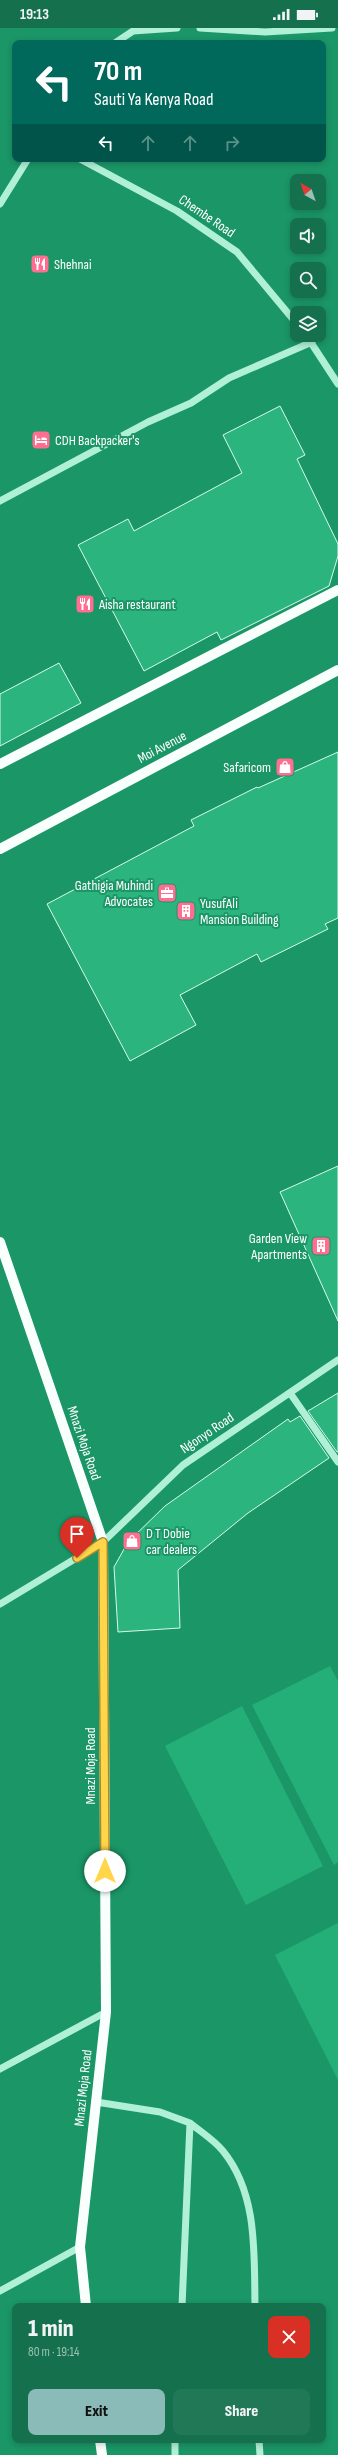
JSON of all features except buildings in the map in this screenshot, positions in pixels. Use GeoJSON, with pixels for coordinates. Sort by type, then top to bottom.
{"type":"FeatureCollection","features":[{"type":"Feature","properties":{"kind":"main road"},"geometry":{"type":"LineString","coordinates":[[0,764],[338,590]]}},
{"type":"Feature","properties":{"kind":"main road","name":"Moi Avenue"},"geometry":{"type":"LineString","coordinates":[[0,849],[338,670]]}},
{"type":"Feature","properties":{"kind":"main road","name":"Mnazi Moja Road"},"geometry":{"type":"LineString","coordinates":[[0,1242],[103,1542],[106,2012],[80,2247],[86,2303]]}},
{"type":"Feature","properties":{"kind":"main road"},"geometry":{"type":"LineString","coordinates":[[100,2443],[102,2455]]}},
{"type":"Feature","properties":{"kind":"street"},"geometry":{"type":"LineString","coordinates":[[119,40],[132,30],[177,28]]}},
{"type":"Feature","properties":{"kind":"street"},"geometry":{"type":"LineString","coordinates":[[200,28],[265,32],[332,28]]}},
{"type":"Feature","properties":{"kind":"street"},"geometry":{"type":"LineString","coordinates":[[0,204],[26,162]]}},
{"type":"Feature","properties":{"kind":"street","name":"Chembe Road"},"geometry":{"type":"LineString","coordinates":[[86,162],[177,211],[237,252],[290,316]]}},
{"type":"Feature","properties":{"kind":"street"},"geometry":{"type":"LineString","coordinates":[[0,501],[148,422],[190,403],[229,378],[312,342],[338,384]]}},
{"type":"Feature","properties":{"kind":"street","name":"Ngonyo Road"},"geometry":{"type":"LineString","coordinates":[[0,1604],[103,1542],[184,1465],[338,1360]]}},
{"type":"Feature","properties":{"kind":"street"},"geometry":{"type":"LineString","coordinates":[[290,1393],[338,1462]]}},
{"type":"Feature","properties":{"kind":"street"},"geometry":{"type":"LineString","coordinates":[[0,2069],[106,2012]]}},
{"type":"Feature","properties":{"kind":"street"},"geometry":{"type":"LineString","coordinates":[[96,2102],[160,2112],[190,2123],[223,2150],[242,2184],[253,2226],[255,2303]]}},
{"type":"Feature","properties":{"kind":"street"},"geometry":{"type":"LineString","coordinates":[[182,2303],[190,2123]]}},
{"type":"Feature","properties":{"kind":"street"},"geometry":{"type":"LineString","coordinates":[[0,2291],[80,2247]]}},
{"type":"Feature","properties":{"kind":"street"},"geometry":{"type":"LineString","coordinates":[[175,2455],[176,2443]]}},
{"type":"Feature","properties":{"kind":"street"},"geometry":{"type":"LineString","coordinates":[[260,2443],[260,2455]]}},
{"type":"Feature","properties":{"kind":"green space"},"geometry":{"type":"Polygon","coordinates":[[[330,1666],[338,1681],[338,1862],[334,1865],[252,1705],[330,1666]]]}},
{"type":"Feature","properties":{"kind":"green space"},"geometry":{"type":"Polygon","coordinates":[[[242,1706],[323,1866],[246,1905],[165,1746],[242,1706]]]}},
{"type":"Feature","properties":{"kind":"green space"},"geometry":{"type":"Polygon","coordinates":[[[338,1923],[338,2080],[275,1955],[338,1923]]]}},
{"type":"Feature","properties":{"kind":"place","name":"Shehnai"},"geometry":{"type":"Point","coordinates":[40,264]}},
{"type":"Feature","properties":{"kind":"place","name":"CDH Backpacker's"},"geometry":{"type":"Point","coordinates":[41,440]}},
{"type":"Feature","properties":{"kind":"place","name":"Aisha restaurant"},"geometry":{"type":"Point","coordinates":[85,604]}},
{"type":"Feature","properties":{"kind":"place","name":"Safaricom"},"geometry":{"type":"Point","coordinates":[285,767]}},
{"type":"Feature","properties":{"kind":"place","name":"Gathigia Muhindi Advocates"},"geometry":{"type":"Point","coordinates":[167,893]}},
{"type":"Feature","properties":{"kind":"place","name":"YusufAli Mansion Building"},"geometry":{"type":"Point","coordinates":[186,911]}},
{"type":"Feature","properties":{"kind":"place","name":"Garden View Apartments"},"geometry":{"type":"Point","coordinates":[321,1246]}},
{"type":"Feature","properties":{"kind":"place","name":"D T Dobie car dealers"},"geometry":{"type":"Point","coordinates":[132,1541]}},
{"type":"Feature","properties":{"kind":"route"},"geometry":{"type":"LineString","coordinates":[[77,1558],[103,1542],[105,1871]]}}]}
